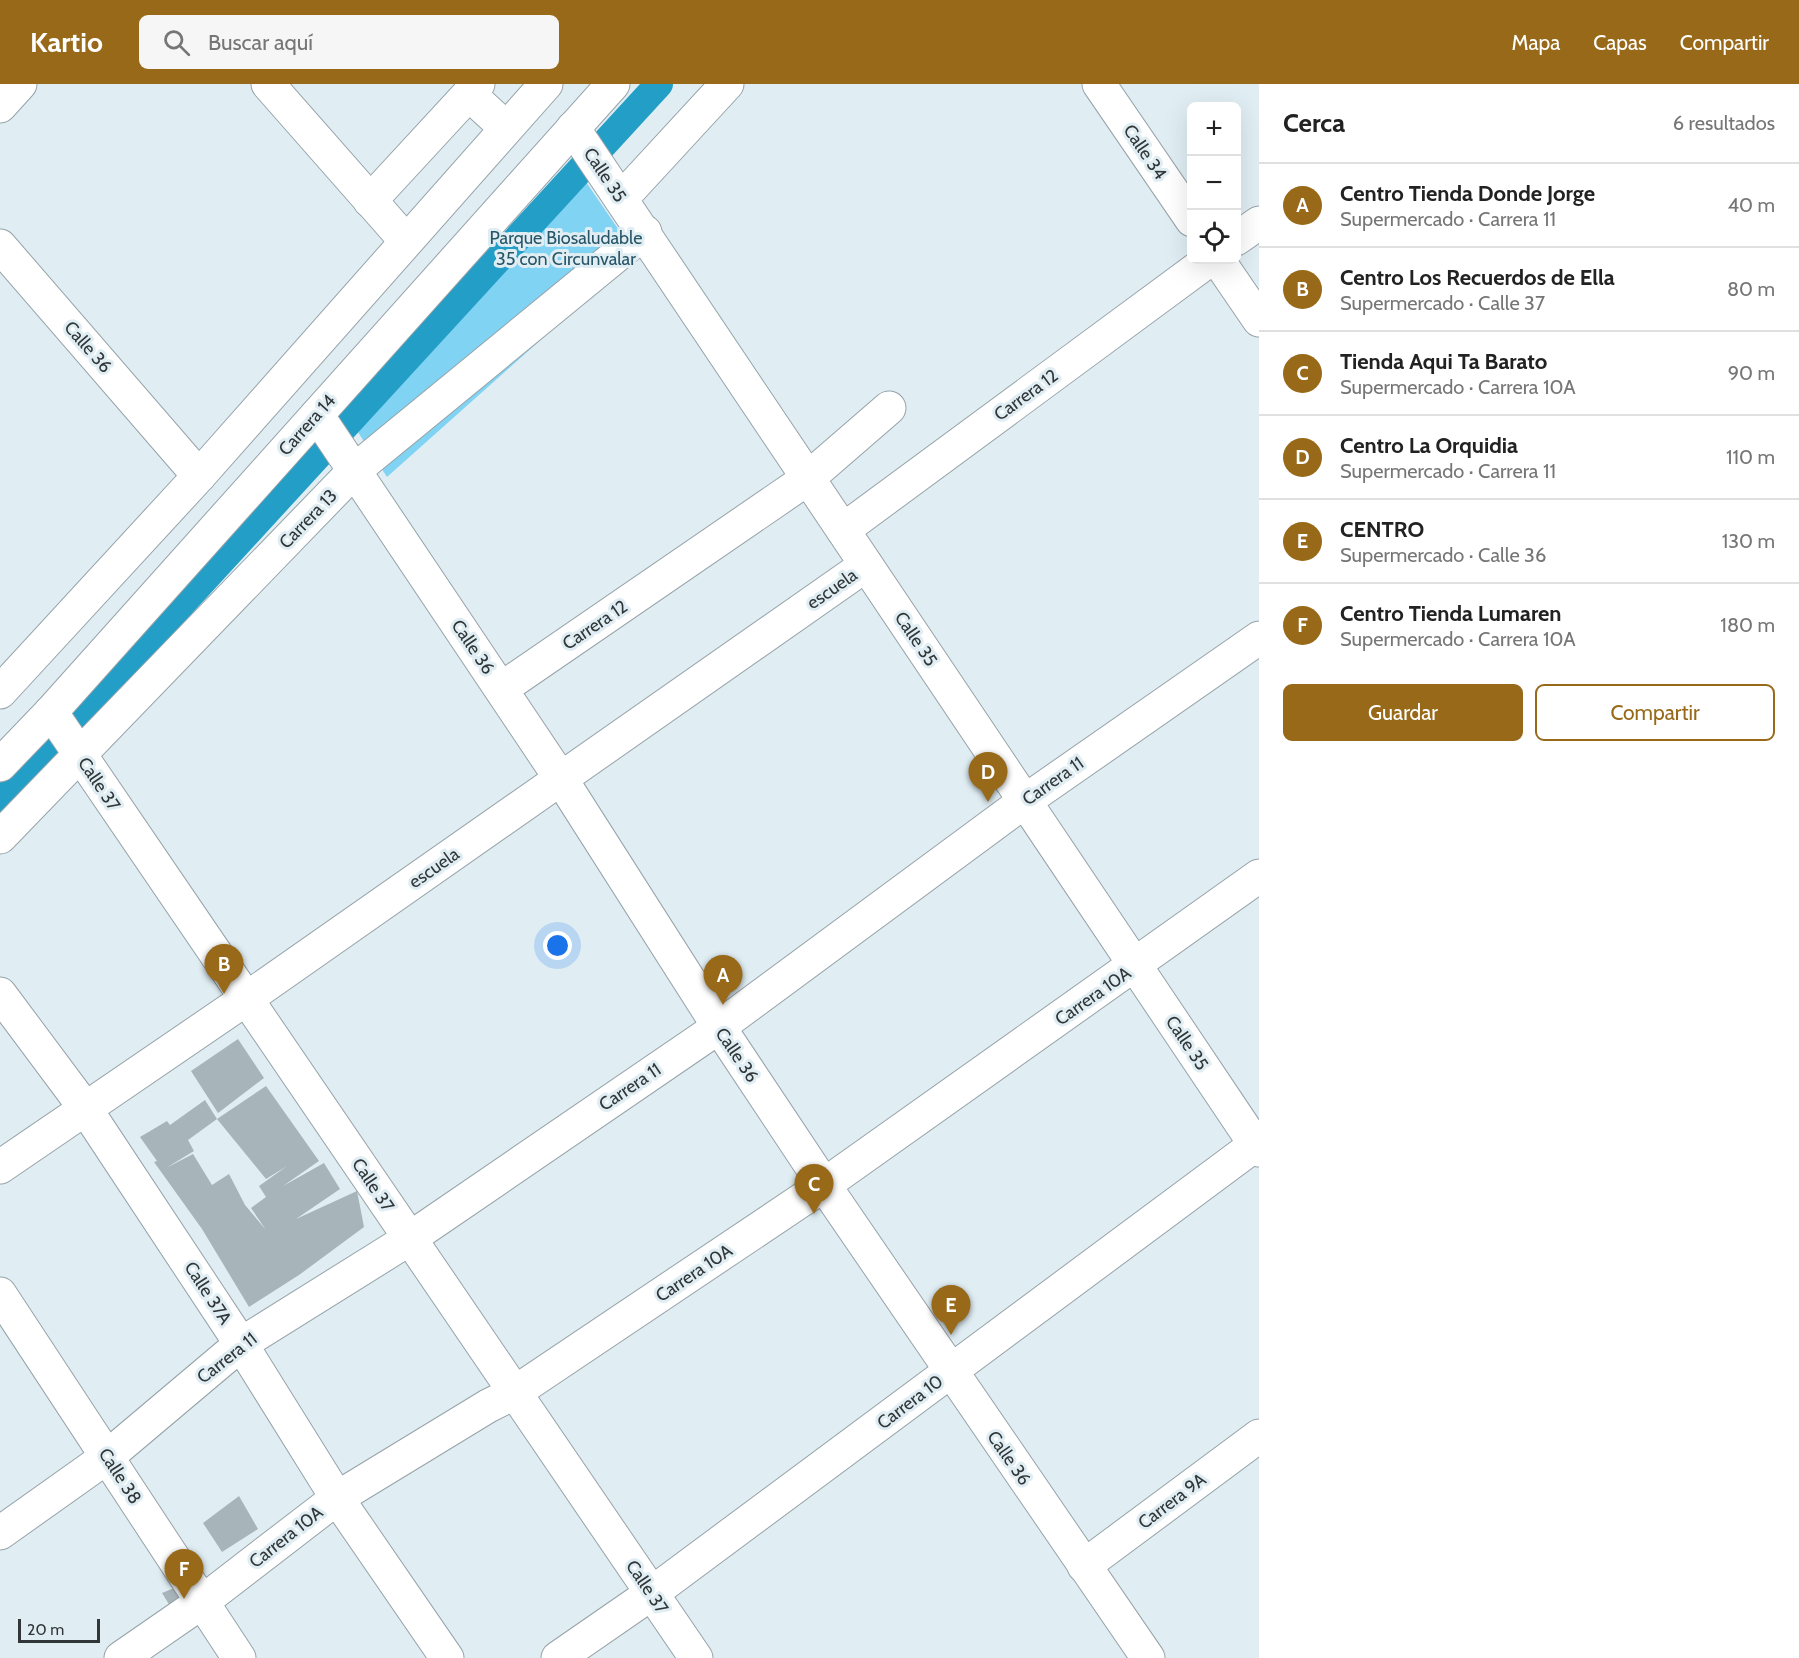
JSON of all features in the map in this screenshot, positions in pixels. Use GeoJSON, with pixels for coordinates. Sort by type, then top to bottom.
{"type":"FeatureCollection","features":[{"type":"Feature","properties":{"kind":"street"},"geometry":{"type":"LineString","coordinates":[[0,106],[20,84]]}},
{"type":"Feature","properties":{"kind":"street"},"geometry":{"type":"LineString","coordinates":[[268,84],[406,241]]}},
{"type":"Feature","properties":{"kind":"street"},"geometry":{"type":"LineString","coordinates":[[1,688],[199,476],[546,84]]}},
{"type":"Feature","properties":{"kind":"street","name":"Carrera 14"},"geometry":{"type":"LineString","coordinates":[[0,765],[68,737],[323,423],[580,137],[613,84]]}},
{"type":"Feature","properties":{"kind":"street"},"geometry":{"type":"LineString","coordinates":[[614,189],[727,84]]}},
{"type":"Feature","properties":{"kind":"street","name":"Calle 34"},"geometry":{"type":"LineString","coordinates":[[1100,84],[1187,214]]}},
{"type":"Feature","properties":{"kind":"street"},"geometry":{"type":"LineString","coordinates":[[370,201],[473,89],[506,128]]}},
{"type":"Feature","properties":{"kind":"street","name":"Calle 35"},"geometry":{"type":"LineString","coordinates":[[580,137],[807,479],[1258,1146]]}},
{"type":"Feature","properties":{"kind":"street"},"geometry":{"type":"LineString","coordinates":[[1241,236],[1259,223]]}},
{"type":"Feature","properties":{"kind":"street","name":"Carrera 13"},"geometry":{"type":"LineString","coordinates":[[0,837],[68,737],[353,467],[645,232]]}},
{"type":"Feature","properties":{"kind":"street","name":"Calle 36"},"geometry":{"type":"LineString","coordinates":[[0,246],[199,476]]}},
{"type":"Feature","properties":{"kind":"street","name":"Carrera 12"},"geometry":{"type":"LineString","coordinates":[[843,530],[1204,264]]}},
{"type":"Feature","properties":{"kind":"street"},"geometry":{"type":"LineString","coordinates":[[1221,264],[1259,320]]}},
{"type":"Feature","properties":{"kind":"street","name":"Carrera 12"},"geometry":{"type":"LineString","coordinates":[[501,690],[807,479],[889,408]]}},
{"type":"Feature","properties":{"kind":"street","name":"Calle 36"},"geometry":{"type":"LineString","coordinates":[[323,423],[561,779],[719,1027],[824,1185],[950,1372],[1149,1658]]}},
{"type":"Feature","properties":{"kind":"street","name":"escuela"},"geometry":{"type":"LineString","coordinates":[[0,1167],[246,999],[866,565]]}},
{"type":"Feature","properties":{"kind":"street","name":"Carrera 11"},"geometry":{"type":"LineString","coordinates":[[0,1533],[107,1457],[242,1344],[409,1239],[719,1027],[1025,801],[1259,638]]}},
{"type":"Feature","properties":{"kind":"street","name":"Calle 37"},"geometry":{"type":"LineString","coordinates":[[68,737],[696,1658]]}},
{"type":"Feature","properties":{"kind":"street","name":"Carrera 10A"},"geometry":{"type":"LineString","coordinates":[[121,1658],[202,1602],[337,1498],[488,1406],[514,1393],[824,1185],[1136,966],[1259,876]]}},
{"type":"Feature","properties":{"kind":"street","name":"Calle 37A"},"geometry":{"type":"LineString","coordinates":[[0,994],[85,1108],[242,1344],[337,1498],[447,1658]]}},
{"type":"Feature","properties":{"kind":"street","name":"Carrera 10"},"geometry":{"type":"LineString","coordinates":[[558,1658],[652,1593],[1258,1146]]}},
{"type":"Feature","properties":{"kind":"street","name":"Calle 38"},"geometry":{"type":"LineString","coordinates":[[0,1294],[239,1658]]}},
{"type":"Feature","properties":{"kind":"street","name":"Carrera 9A"},"geometry":{"type":"LineString","coordinates":[[1084,1566],[1259,1436]]}},
{"type":"Feature","properties":{"kind":"green space","name":"Parque Biosaludable 35 con Circunvalar"},"geometry":{"type":"Polygon","coordinates":[[[573,163],[636,255],[387,477],[345,412],[573,163]]]}},
{"type":"Feature","properties":{"kind":"building"},"geometry":{"type":"Polygon","coordinates":[[[238,1039],[264,1078],[218,1113],[191,1071],[238,1039]]]}},
{"type":"Feature","properties":{"kind":"building"},"geometry":{"type":"Polygon","coordinates":[[[266,1086],[319,1161],[283,1186],[324,1163],[340,1189],[296,1219],[357,1191],[364,1227],[299,1275],[249,1307],[202,1229],[154,1162],[157,1161],[140,1137],[167,1121],[170,1125],[205,1100],[217,1119],[266,1086]],[[217,1119],[188,1140],[194,1151],[166,1168],[193,1154],[212,1185],[229,1174],[245,1205],[266,1230],[251,1208],[266,1197],[259,1186],[287,1166],[266,1179],[217,1119]]]}},
{"type":"Feature","properties":{"kind":"building"},"geometry":{"type":"Polygon","coordinates":[[[239,1496],[258,1529],[222,1552],[203,1523],[239,1496]]]}},
{"type":"Feature","properties":{"kind":"building"},"geometry":{"type":"Polygon","coordinates":[[[184,1584],[175,1614],[162,1593],[184,1584]]]}},
{"type":"Feature","properties":{"kind":"waterway"},"geometry":{"type":"LineString","coordinates":[[0,802],[659,84]]}},
{"type":"Feature","properties":{"kind":"place","name":"Centro La Orquidia"},"geometry":{"type":"Point","coordinates":[988,802]}},
{"type":"Feature","properties":{"kind":"place","name":"Centro Los Recuerdos de Ella"},"geometry":{"type":"Point","coordinates":[224,994]}},
{"type":"Feature","properties":{"kind":"place","name":"Centro Tienda Donde Jorge"},"geometry":{"type":"Point","coordinates":[723,1005]}},
{"type":"Feature","properties":{"kind":"place","name":"Tienda Aqui Ta Barato"},"geometry":{"type":"Point","coordinates":[814,1214]}},
{"type":"Feature","properties":{"kind":"place","name":"CENTRO"},"geometry":{"type":"Point","coordinates":[951,1335]}},
{"type":"Feature","properties":{"kind":"place","name":"Centro Tienda Lumaren"},"geometry":{"type":"Point","coordinates":[184,1599]}}]}
